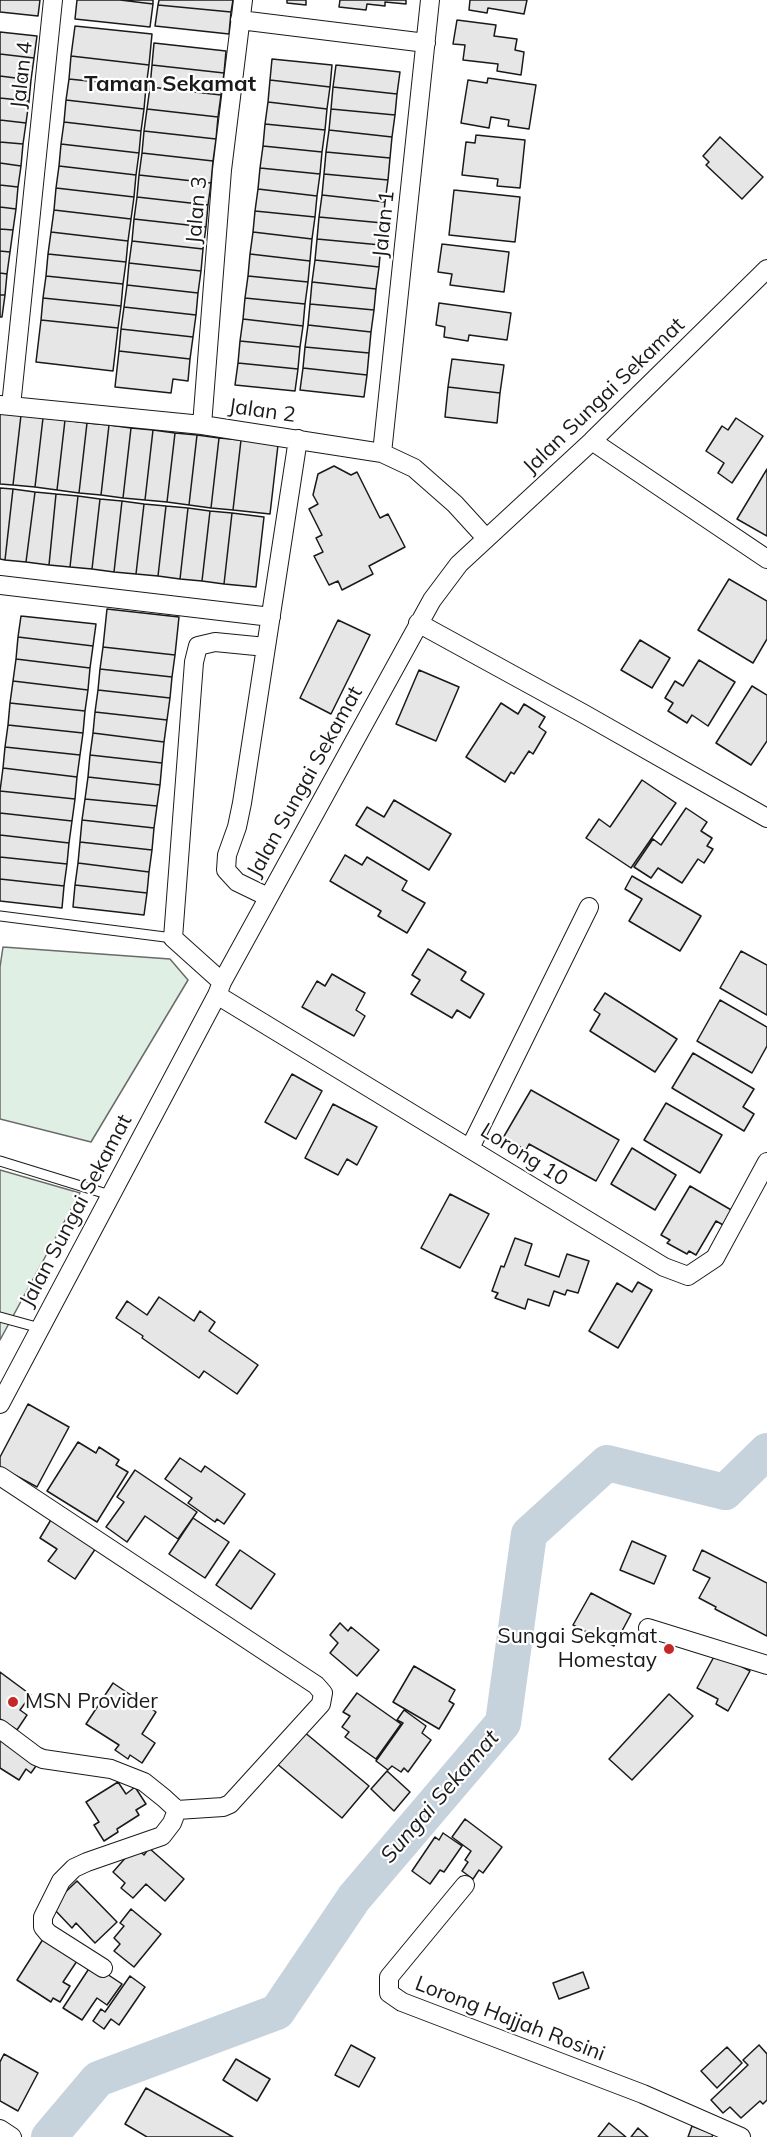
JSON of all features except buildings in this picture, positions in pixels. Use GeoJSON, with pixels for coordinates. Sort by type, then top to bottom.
{"type":"FeatureCollection","features":[{"type":"Feature","properties":{"kind":"street","name":"Jalan 4"},"geometry":{"type":"LineString","coordinates":[[5,406],[53,0]]}},
{"type":"Feature","properties":{"kind":"street","name":"Jalan 3"},"geometry":{"type":"LineString","coordinates":[[202,425],[222,170],[243,0]]}},
{"type":"Feature","properties":{"kind":"street","name":"Jalan 1"},"geometry":{"type":"LineString","coordinates":[[382,453],[430,0]]}},
{"type":"Feature","properties":{"kind":"street"},"geometry":{"type":"LineString","coordinates":[[240,20],[426,43]]}},
{"type":"Feature","properties":{"kind":"street","name":"Jalan Sungai Sekamat"},"geometry":{"type":"LineString","coordinates":[[0,1404],[268,897],[418,623],[459,564],[592,441],[767,269]]}},
{"type":"Feature","properties":{"kind":"street","name":"Jalan 2"},"geometry":{"type":"LineString","coordinates":[[5,406],[202,425],[382,453],[414,468],[455,504],[486,538]]}},
{"type":"Feature","properties":{"kind":"street"},"geometry":{"type":"LineString","coordinates":[[268,897],[237,882],[226,870],[226,855],[237,828],[242,802],[298,439]]}},
{"type":"Feature","properties":{"kind":"street"},"geometry":{"type":"LineString","coordinates":[[592,441],[767,559]]}},
{"type":"Feature","properties":{"kind":"street"},"geometry":{"type":"LineString","coordinates":[[0,586],[271,617]]}},
{"type":"Feature","properties":{"kind":"street"},"geometry":{"type":"LineString","coordinates":[[418,623],[767,818]]}},
{"type":"Feature","properties":{"kind":"street"},"geometry":{"type":"LineString","coordinates":[[174,938],[194,662],[198,646],[215,642],[266,647]]}},
{"type":"Feature","properties":{"kind":"street"},"geometry":{"type":"LineString","coordinates":[[470,1148],[589,907]]}},
{"type":"Feature","properties":{"kind":"street","name":"Lorong 10"},"geometry":{"type":"LineString","coordinates":[[174,938],[220,988],[470,1148],[664,1268],[688,1276],[715,1258],[767,1162]]}},
{"type":"Feature","properties":{"kind":"street"},"geometry":{"type":"LineString","coordinates":[[0,1476],[316,1685],[323,1693],[321,1704],[230,1804],[222,1807],[177,1810],[144,1782],[111,1769],[43,1759],[0,1729]]}},
{"type":"Feature","properties":{"kind":"street"},"geometry":{"type":"LineString","coordinates":[[648,1628],[767,1665]]}},
{"type":"Feature","properties":{"kind":"street"},"geometry":{"type":"LineString","coordinates":[[103,1968],[48,1933],[43,1927],[43,1917],[61,1881],[74,1868],[162,1836],[172,1823],[177,1810]]}},
{"type":"Feature","properties":{"kind":"street","name":"Lorong Hajjah Rosini"},"geometry":{"type":"LineString","coordinates":[[465,1885],[388,1977],[389,1993],[402,2002],[643,2094],[741,2137]]}},
{"type":"Feature","properties":{"kind":"street"},"geometry":{"type":"LineString","coordinates":[[0,2129],[12,2137]]}},
{"type":"Feature","properties":{"kind":"lane"},"geometry":{"type":"LineString","coordinates":[[0,916],[174,938]]}},
{"type":"Feature","properties":{"kind":"lane"},"geometry":{"type":"LineString","coordinates":[[0,1161],[110,1195]]}},
{"type":"Feature","properties":{"kind":"lane"},"geometry":{"type":"LineString","coordinates":[[0,1317],[40,1328]]}},
{"type":"Feature","properties":{"kind":"green space"},"geometry":{"type":"Polygon","coordinates":[[[3,947],[170,959],[188,980],[91,1142],[0,1119],[0,967],[3,947]]]}},
{"type":"Feature","properties":{"kind":"green space"},"geometry":{"type":"Polygon","coordinates":[[[0,1170],[80,1193],[0,1340],[0,1170]]]}},
{"type":"Feature","properties":{"kind":"waterway","name":"Sungai Sekamat"},"geometry":{"type":"LineString","coordinates":[[49,2137],[98,2079],[277,2012],[354,1898],[503,1723],[529,1534],[607,1463],[725,1492],[767,1451]]}},
{"type":"Feature","properties":{"kind":"place","name":"Sungai Sekamat Homestay"},"geometry":{"type":"Point","coordinates":[669,1649]}},
{"type":"Feature","properties":{"kind":"place","name":"MSN Provider"},"geometry":{"type":"Point","coordinates":[13,1702]}},
{"type":"Feature","properties":{"kind":"district","name":"Taman Sekamat"},"geometry":{"type":"Point","coordinates":[170,84]}}]}
